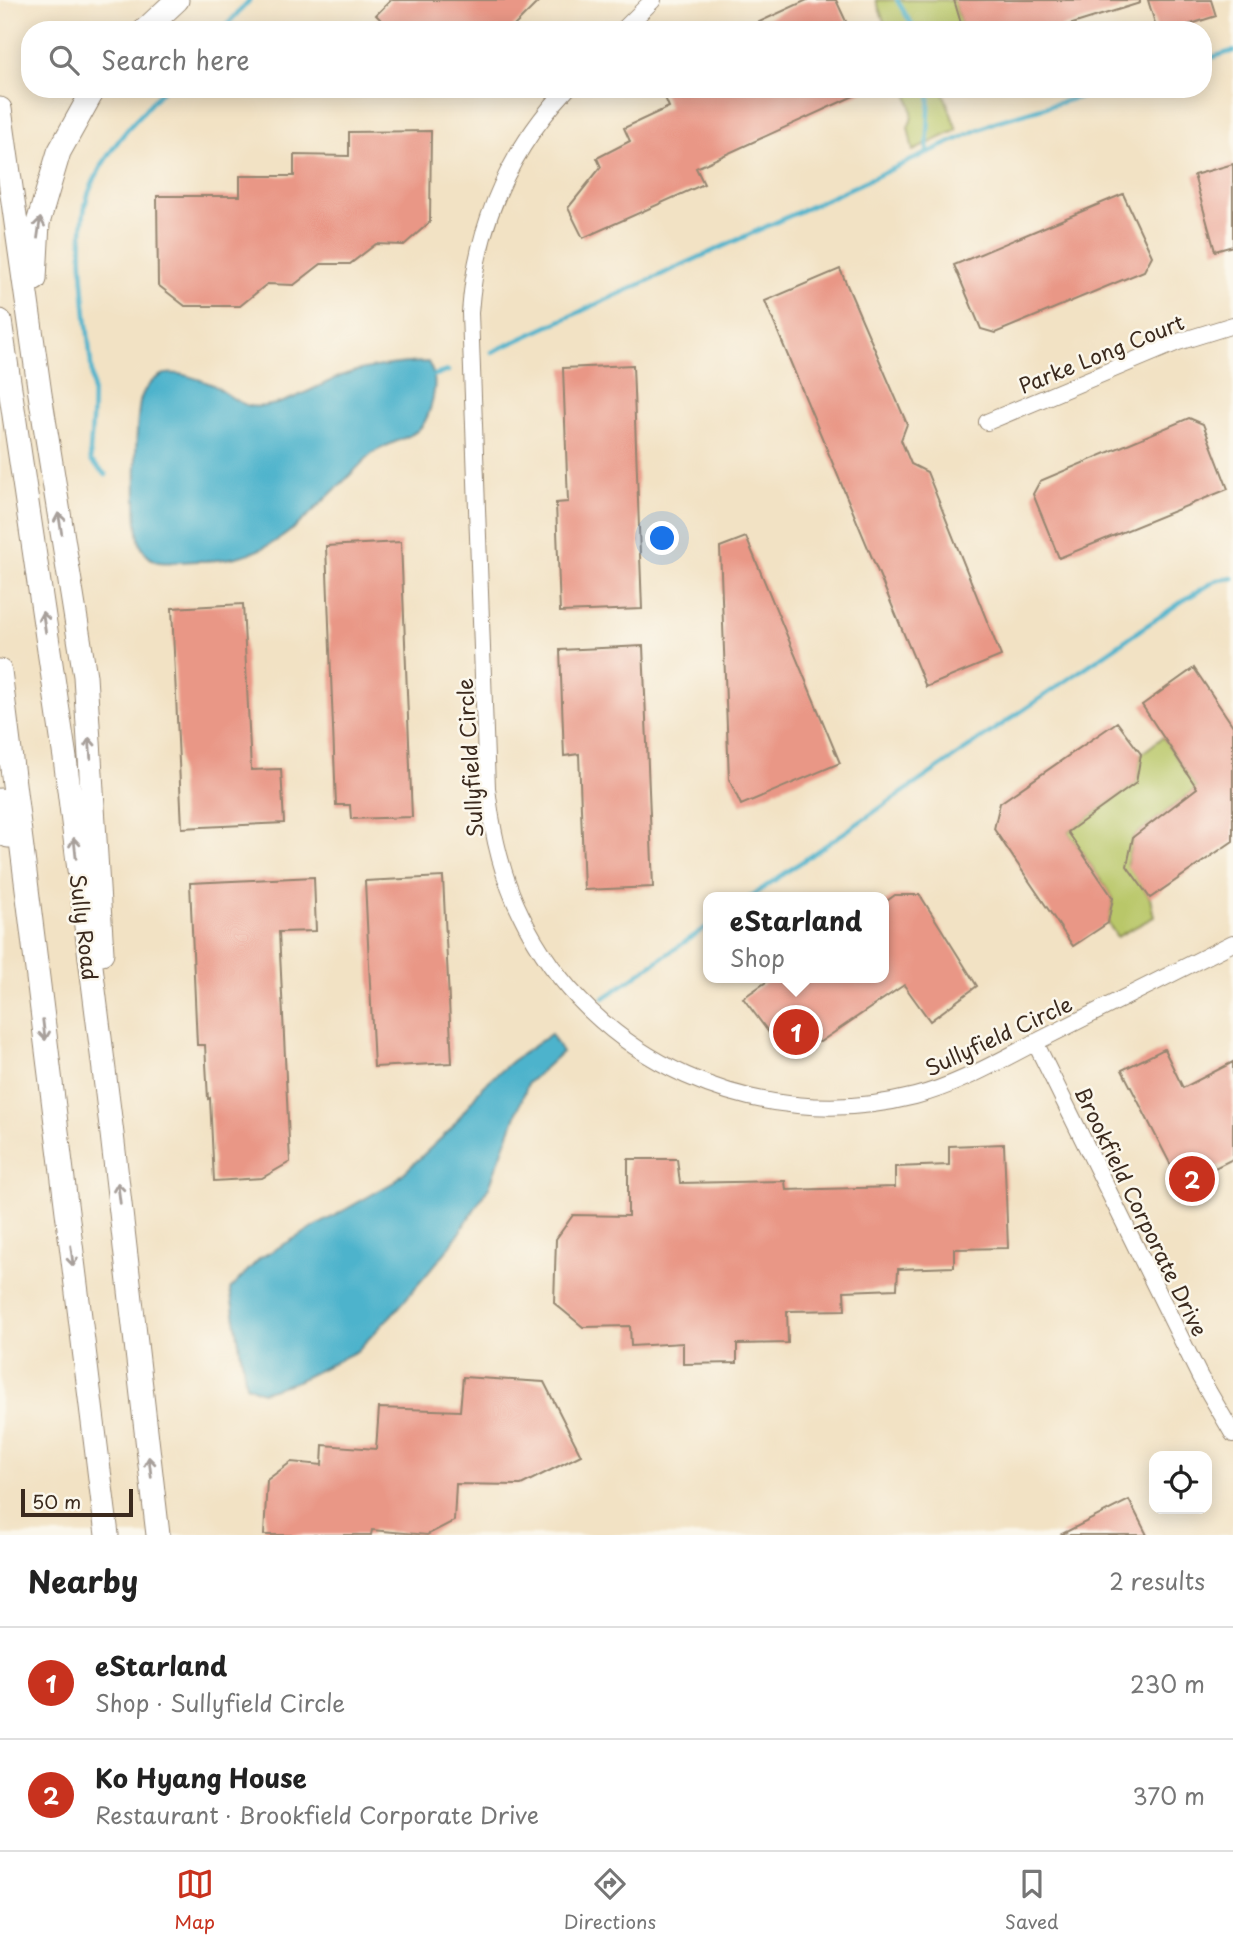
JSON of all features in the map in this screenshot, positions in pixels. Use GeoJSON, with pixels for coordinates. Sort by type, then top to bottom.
{"type":"FeatureCollection","features":[{"type":"Feature","properties":{"kind":"highway"},"geometry":{"type":"LineString","coordinates":[[155,21],[177,0]]}},
{"type":"Feature","properties":{"kind":"highway"},"geometry":{"type":"LineString","coordinates":[[40,394],[34,288],[38,223],[59,152],[89,98]]}},
{"type":"Feature","properties":{"kind":"highway"},"geometry":{"type":"LineString","coordinates":[[0,109],[40,394],[85,676],[112,1134]]}},
{"type":"Feature","properties":{"kind":"highway","name":"Sully Road"},"geometry":{"type":"LineString","coordinates":[[0,321],[65,758],[159,1535]]}},
{"type":"Feature","properties":{"kind":"highway"},"geometry":{"type":"LineString","coordinates":[[0,671],[107,1535]]}},
{"type":"Feature","properties":{"kind":"highway"},"geometry":{"type":"LineString","coordinates":[[0,800],[36,962]]}},
{"type":"Feature","properties":{"kind":"street"},"geometry":{"type":"LineString","coordinates":[[632,21],[653,0]]}},
{"type":"Feature","properties":{"kind":"street","name":"Sullyfield Circle"},"geometry":{"type":"LineString","coordinates":[[559,98],[532,130],[499,188],[476,258],[470,313],[487,788],[498,854],[521,916],[563,981],[580,1001],[638,1051],[681,1074],[728,1093],[775,1104],[848,1107],[895,1101],[964,1080],[1233,943]]}},
{"type":"Feature","properties":{"kind":"street","name":"Parke Long Court"},"geometry":{"type":"LineString","coordinates":[[987,422],[1178,342],[1233,325]]}},
{"type":"Feature","properties":{"kind":"street","name":"Brookfield Corporate Drive"},"geometry":{"type":"LineString","coordinates":[[1035,1042],[1200,1377],[1233,1434]]}},
{"type":"Feature","properties":{"kind":"green space"},"geometry":{"type":"Polygon","coordinates":[[[876,0],[954,0],[960,21],[884,21],[876,0]]]}},
{"type":"Feature","properties":{"kind":"green space"},"geometry":{"type":"Polygon","coordinates":[[[908,98],[945,98],[957,130],[913,151],[908,127],[912,118],[908,98]]]}},
{"type":"Feature","properties":{"kind":"green space"},"geometry":{"type":"Polygon","coordinates":[[[1163,737],[1197,788],[1133,837],[1127,864],[1150,898],[1154,917],[1117,937],[1108,923],[1113,898],[1068,832],[1136,783],[1141,754],[1163,737]]]}},
{"type":"Feature","properties":{"kind":"water"},"geometry":{"type":"Polygon","coordinates":[[[428,362],[434,379],[434,392],[430,411],[420,428],[372,454],[280,538],[245,555],[170,563],[155,561],[141,546],[138,535],[136,473],[139,410],[142,395],[149,385],[162,375],[180,374],[195,378],[213,385],[245,405],[262,406],[287,400],[359,370],[428,362]]]}},
{"type":"Feature","properties":{"kind":"water"},"geometry":{"type":"Polygon","coordinates":[[[551,1034],[562,1052],[528,1083],[489,1187],[449,1248],[399,1307],[357,1351],[295,1382],[262,1392],[246,1385],[230,1289],[260,1258],[394,1182],[450,1130],[483,1086],[512,1061],[551,1034]]]}},
{"type":"Feature","properties":{"kind":"building"},"geometry":{"type":"Polygon","coordinates":[[[391,0],[540,0],[519,21],[382,21],[376,15],[391,0]]]}},
{"type":"Feature","properties":{"kind":"building"},"geometry":{"type":"Polygon","coordinates":[[[807,0],[836,0],[846,21],[762,21],[807,0]]]}},
{"type":"Feature","properties":{"kind":"building"},"geometry":{"type":"Polygon","coordinates":[[[954,0],[1140,0],[1140,3],[1082,21],[960,21],[954,0]]]}},
{"type":"Feature","properties":{"kind":"building"},"geometry":{"type":"Polygon","coordinates":[[[1148,0],[1211,0],[1216,16],[1200,21],[1154,21],[1148,0]]]}},
{"type":"Feature","properties":{"kind":"building"},"geometry":{"type":"Polygon","coordinates":[[[665,98],[849,98],[696,168],[704,184],[583,238],[568,208],[601,167],[597,158],[630,141],[624,128],[669,107],[665,98]]]}},
{"type":"Feature","properties":{"kind":"building"},"geometry":{"type":"Polygon","coordinates":[[[431,131],[430,222],[404,245],[376,244],[350,264],[321,264],[294,285],[267,284],[240,306],[185,306],[158,285],[157,196],[240,196],[240,176],[294,176],[294,155],[349,156],[349,132],[431,131]]]}},
{"type":"Feature","properties":{"kind":"building"},"geometry":{"type":"Polygon","coordinates":[[[1233,164],[1233,246],[1215,251],[1194,175],[1233,164]]]}},
{"type":"Feature","properties":{"kind":"building"},"geometry":{"type":"Polygon","coordinates":[[[1123,194],[1152,256],[1144,271],[995,333],[981,329],[954,265],[1123,194]]]}},
{"type":"Feature","properties":{"kind":"building"},"geometry":{"type":"Polygon","coordinates":[[[840,269],[907,424],[901,440],[911,464],[927,472],[1001,656],[926,687],[765,301],[840,269]]]}},
{"type":"Feature","properties":{"kind":"building"},"geometry":{"type":"Polygon","coordinates":[[[633,365],[642,609],[560,612],[556,503],[568,502],[563,368],[633,365]]]}},
{"type":"Feature","properties":{"kind":"building"},"geometry":{"type":"Polygon","coordinates":[[[1189,418],[1203,424],[1228,489],[1059,558],[1033,494],[1040,481],[1189,418]]]}},
{"type":"Feature","properties":{"kind":"building"},"geometry":{"type":"Polygon","coordinates":[[[746,537],[840,763],[741,805],[729,779],[720,547],[746,537]]]}},
{"type":"Feature","properties":{"kind":"building"},"geometry":{"type":"Polygon","coordinates":[[[401,542],[412,817],[351,819],[350,805],[336,805],[326,546],[401,542]]]}},
{"type":"Feature","properties":{"kind":"building"},"geometry":{"type":"Polygon","coordinates":[[[243,604],[251,770],[281,769],[284,823],[182,828],[172,608],[243,604]]]}},
{"type":"Feature","properties":{"kind":"building"},"geometry":{"type":"Polygon","coordinates":[[[643,646],[653,887],[584,890],[579,754],[564,756],[560,650],[643,646]]]}},
{"type":"Feature","properties":{"kind":"building"},"geometry":{"type":"Polygon","coordinates":[[[1194,668],[1233,726],[1233,841],[1150,898],[1127,866],[1133,837],[1197,788],[1142,705],[1194,668]]]}},
{"type":"Feature","properties":{"kind":"building"},"geometry":{"type":"Polygon","coordinates":[[[1117,722],[1141,754],[1136,783],[1068,832],[1113,898],[1108,923],[1073,946],[994,829],[1000,803],[1117,722]]]}},
{"type":"Feature","properties":{"kind":"building"},"geometry":{"type":"Polygon","coordinates":[[[314,877],[316,931],[279,932],[290,1162],[262,1178],[214,1181],[205,1045],[197,1045],[190,883],[314,877]]]}},
{"type":"Feature","properties":{"kind":"building"},"geometry":{"type":"Polygon","coordinates":[[[443,877],[452,1063],[374,1067],[365,881],[443,877]]]}},
{"type":"Feature","properties":{"kind":"building"},"geometry":{"type":"Polygon","coordinates":[[[895,895],[920,895],[977,986],[930,1021],[904,985],[820,1042],[770,1034],[743,998],[765,983],[889,983],[889,899],[895,895]]]}},
{"type":"Feature","properties":{"kind":"building"},"geometry":{"type":"Polygon","coordinates":[[[1164,1049],[1183,1088],[1233,1062],[1233,1159],[1181,1185],[1122,1070],[1164,1049]]]}},
{"type":"Feature","properties":{"kind":"building"},"geometry":{"type":"Polygon","coordinates":[[[1004,1144],[1008,1248],[954,1249],[954,1267],[898,1269],[897,1289],[844,1291],[845,1310],[787,1311],[788,1343],[737,1344],[737,1363],[683,1364],[683,1343],[631,1346],[630,1326],[583,1327],[554,1303],[556,1239],[573,1215],[628,1216],[628,1159],[677,1159],[680,1183],[785,1181],[786,1190],[895,1187],[895,1167],[949,1165],[949,1146],[1004,1144]]]}},
{"type":"Feature","properties":{"kind":"building"},"geometry":{"type":"Polygon","coordinates":[[[463,1377],[544,1382],[581,1455],[521,1485],[456,1484],[454,1521],[427,1535],[372,1530],[371,1535],[264,1535],[267,1480],[291,1462],[322,1465],[323,1445],[376,1449],[379,1408],[460,1411],[463,1377]]]}},
{"type":"Feature","properties":{"kind":"building"},"geometry":{"type":"Polygon","coordinates":[[[1129,1500],[1147,1535],[1060,1535],[1129,1500]]]}},
{"type":"Feature","properties":{"kind":"waterway"},"geometry":{"type":"LineString","coordinates":[[230,21],[250,0]]}},
{"type":"Feature","properties":{"kind":"waterway"},"geometry":{"type":"LineString","coordinates":[[897,0],[910,21]]}},
{"type":"Feature","properties":{"kind":"waterway"},"geometry":{"type":"LineString","coordinates":[[1212,57],[1233,51]]}},
{"type":"Feature","properties":{"kind":"waterway"},"geometry":{"type":"LineString","coordinates":[[106,475],[91,461],[90,451],[93,395],[83,283],[84,212],[89,192],[103,163],[156,98]]}},
{"type":"Feature","properties":{"kind":"waterway"},"geometry":{"type":"LineString","coordinates":[[927,153],[930,98]]}},
{"type":"Feature","properties":{"kind":"waterway"},"geometry":{"type":"LineString","coordinates":[[492,352],[995,122],[1076,98]]}},
{"type":"Feature","properties":{"kind":"waterway"},"geometry":{"type":"LineString","coordinates":[[435,375],[448,371]]}},
{"type":"Feature","properties":{"kind":"waterway"},"geometry":{"type":"LineString","coordinates":[[757,892],[1184,600],[1217,580],[1233,578]]}},
{"type":"Feature","properties":{"kind":"waterway"},"geometry":{"type":"LineString","coordinates":[[604,998],[703,929]]}},
{"type":"Feature","properties":{"kind":"place","name":"eStarland"},"geometry":{"type":"Point","coordinates":[796,1032]}},
{"type":"Feature","properties":{"kind":"place","name":"Ko Hyang House"},"geometry":{"type":"Point","coordinates":[1192,1179]}}]}
